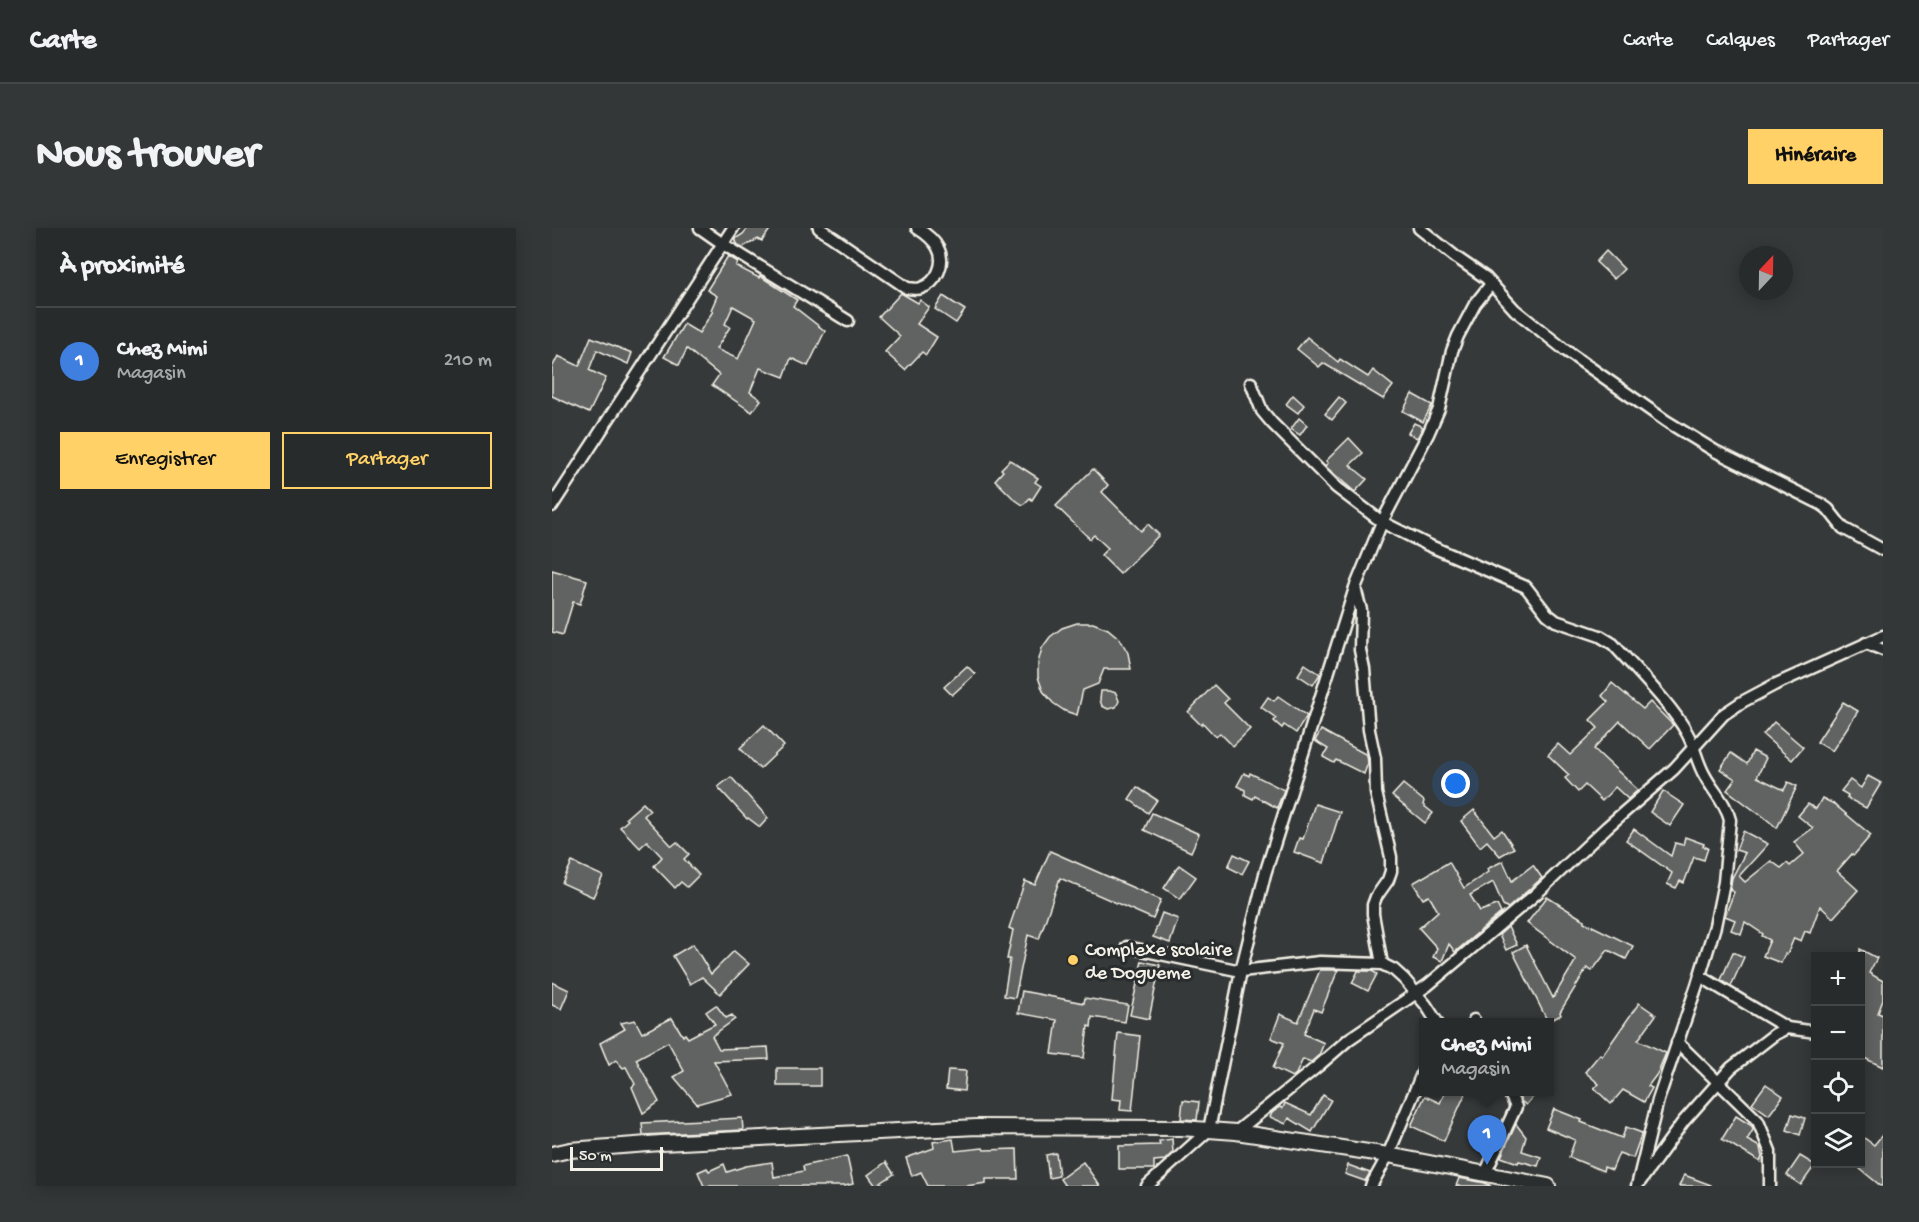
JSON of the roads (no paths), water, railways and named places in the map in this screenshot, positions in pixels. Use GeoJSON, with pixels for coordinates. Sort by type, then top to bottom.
{"type":"FeatureCollection","features":[{"type":"Feature","properties":{"kind":"street"},"geometry":{"type":"LineString","coordinates":[[700,228],[848,321]]}},
{"type":"Feature","properties":{"kind":"street"},"geometry":{"type":"LineString","coordinates":[[552,507],[734,228]]}},
{"type":"Feature","properties":{"kind":"street"},"geometry":{"type":"LineString","coordinates":[[819,228],[907,288],[919,289],[930,284],[938,274],[941,262],[930,232],[917,228]]}},
{"type":"Feature","properties":{"kind":"street"},"geometry":{"type":"LineString","coordinates":[[1419,228],[1486,278],[1515,310],[1565,350],[1666,421],[1715,451],[1821,504],[1843,528],[1883,550]]}},
{"type":"Feature","properties":{"kind":"street"},"geometry":{"type":"LineString","coordinates":[[1147,1186],[1209,1130],[1241,971],[1265,874],[1355,588],[1382,522],[1438,410],[1452,351],[1458,336],[1475,304],[1491,284]]}},
{"type":"Feature","properties":{"kind":"street"},"geometry":{"type":"LineString","coordinates":[[1251,383],[1262,411],[1272,423],[1336,487],[1382,522],[1436,549],[1526,587],[1547,614],[1556,621],[1600,636],[1613,644],[1676,716],[1694,747],[1703,772],[1728,811],[1730,820],[1724,882],[1715,926],[1658,1100],[1637,1186]]}},
{"type":"Feature","properties":{"kind":"street"},"geometry":{"type":"LineString","coordinates":[[1355,588],[1360,610],[1360,650],[1364,669],[1369,730],[1375,758],[1376,793],[1391,857],[1391,871],[1388,880],[1373,905],[1382,963]]}},
{"type":"Feature","properties":{"kind":"street"},"geometry":{"type":"LineString","coordinates":[[1236,1132],[1349,1039],[1417,993],[1537,892],[1607,827],[1668,775],[1724,714],[1774,684],[1883,636]]}},
{"type":"Feature","properties":{"kind":"street"},"geometry":{"type":"LineString","coordinates":[[1866,643],[1883,650]]}},
{"type":"Feature","properties":{"kind":"street"},"geometry":{"type":"LineString","coordinates":[[1127,947],[1241,971],[1320,962],[1382,963],[1395,970],[1417,993],[1435,1018]]}},
{"type":"Feature","properties":{"kind":"street"},"geometry":{"type":"LineString","coordinates":[[1700,976],[1787,1028],[1811,1031]]}},
{"type":"Feature","properties":{"kind":"street"},"geometry":{"type":"LineString","coordinates":[[1637,1186],[1683,1122],[1717,1082],[1750,1052],[1787,1028]]}},
{"type":"Feature","properties":{"kind":"street"},"geometry":{"type":"LineString","coordinates":[[1677,1042],[1748,1110],[1761,1128],[1770,1151],[1770,1186]]}},
{"type":"Feature","properties":{"kind":"street"},"geometry":{"type":"LineString","coordinates":[[1371,1186],[1388,1155],[1419,1081]]}},
{"type":"Feature","properties":{"kind":"street"},"geometry":{"type":"LineString","coordinates":[[1485,1174],[1516,1107],[1511,1096]]}},
{"type":"Feature","properties":{"kind":"street"},"geometry":{"type":"LineString","coordinates":[[552,1154],[570,1150],[661,1143],[977,1126],[1209,1130],[1388,1155],[1548,1186]]}},
{"type":"Feature","properties":{"kind":"place","name":"Complexe scolaire de Dogueme"},"geometry":{"type":"Point","coordinates":[1073,960]}},
{"type":"Feature","properties":{"kind":"place","name":"Chez Mimi"},"geometry":{"type":"Point","coordinates":[1487,1165]}}]}
